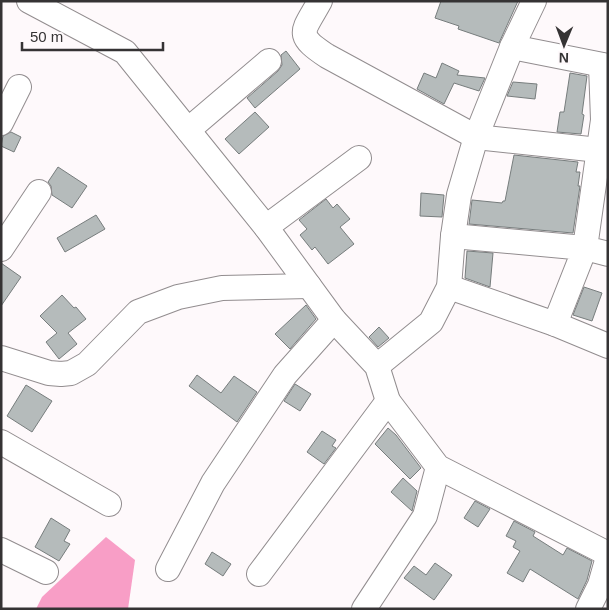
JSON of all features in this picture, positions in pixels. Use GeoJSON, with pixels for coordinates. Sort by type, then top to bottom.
{"type":"FeatureCollection","features":[{"type":"Feature","properties":{"kind":"street"},"geometry":{"type":"LineString","coordinates":[[29,1],[125,52],[266,227],[334,320],[377,366],[388,402],[438,467],[608,555],[600,585],[588,609]]}},
{"type":"Feature","properties":{"kind":"street"},"geometry":{"type":"LineString","coordinates":[[320,1],[304,32],[305,39],[335,61],[476,137],[601,164]]}},
{"type":"Feature","properties":{"kind":"street"},"geometry":{"type":"LineString","coordinates":[[377,366],[431,322],[449,287],[453,236],[460,195],[476,137],[512,47],[534,1]]}},
{"type":"Feature","properties":{"kind":"street"},"geometry":{"type":"LineString","coordinates":[[512,47],[605,65],[597,251],[555,324]]}},
{"type":"Feature","properties":{"kind":"street"},"geometry":{"type":"LineString","coordinates":[[188,130],[269,61]]}},
{"type":"Feature","properties":{"kind":"street"},"geometry":{"type":"LineString","coordinates":[[1,123],[19,87]]}},
{"type":"Feature","properties":{"kind":"street"},"geometry":{"type":"LineString","coordinates":[[266,227],[360,158]]}},
{"type":"Feature","properties":{"kind":"street"},"geometry":{"type":"LineString","coordinates":[[1,249],[39,192]]}},
{"type":"Feature","properties":{"kind":"street"},"geometry":{"type":"LineString","coordinates":[[453,236],[597,251]]}},
{"type":"Feature","properties":{"kind":"street"},"geometry":{"type":"LineString","coordinates":[[1,358],[48,373],[71,373],[87,364],[138,312],[178,297],[222,288],[309,286]]}},
{"type":"Feature","properties":{"kind":"street"},"geometry":{"type":"LineString","coordinates":[[449,287],[555,324],[608,346]]}},
{"type":"Feature","properties":{"kind":"street"},"geometry":{"type":"LineString","coordinates":[[168,569],[213,483],[285,375],[334,320]]}},
{"type":"Feature","properties":{"kind":"street"},"geometry":{"type":"LineString","coordinates":[[258,574],[388,402]]}},
{"type":"Feature","properties":{"kind":"street"},"geometry":{"type":"LineString","coordinates":[[1,442],[109,504]]}},
{"type":"Feature","properties":{"kind":"street"},"geometry":{"type":"LineString","coordinates":[[364,609],[425,516],[438,467]]}},
{"type":"Feature","properties":{"kind":"street"},"geometry":{"type":"LineString","coordinates":[[1,550],[46,572]]}},
{"type":"Feature","properties":{"kind":"shaded area"},"geometry":{"type":"Polygon","coordinates":[[[106,537],[135,560],[128,609],[36,609],[42,597],[106,537]]]}},
{"type":"Feature","properties":{"kind":"building"},"geometry":{"type":"Polygon","coordinates":[[[441,1],[518,1],[499,43],[458,29],[459,26],[435,18],[441,1]]]}},
{"type":"Feature","properties":{"kind":"building"},"geometry":{"type":"Polygon","coordinates":[[[286,51],[300,69],[255,108],[247,98],[278,71],[282,65],[281,55],[286,51]]]}},
{"type":"Feature","properties":{"kind":"building"},"geometry":{"type":"Polygon","coordinates":[[[442,63],[459,71],[457,75],[485,78],[479,91],[454,83],[444,104],[417,89],[424,73],[436,78],[442,63]]]}},
{"type":"Feature","properties":{"kind":"building"},"geometry":{"type":"Polygon","coordinates":[[[570,73],[587,76],[581,134],[557,132],[560,112],[564,112],[570,73]]]}},
{"type":"Feature","properties":{"kind":"building"},"geometry":{"type":"Polygon","coordinates":[[[513,82],[537,84],[535,99],[507,96],[513,82]]]}},
{"type":"Feature","properties":{"kind":"building"},"geometry":{"type":"Polygon","coordinates":[[[255,112],[269,127],[239,154],[225,139],[255,112]]]}},
{"type":"Feature","properties":{"kind":"building"},"geometry":{"type":"Polygon","coordinates":[[[11,132],[21,137],[14,152],[1,146],[3,136],[11,132]]]}},
{"type":"Feature","properties":{"kind":"building"},"geometry":{"type":"Polygon","coordinates":[[[514,155],[578,162],[576,172],[580,172],[578,186],[580,186],[573,233],[469,224],[472,200],[502,203],[505,201],[514,155]]]}},
{"type":"Feature","properties":{"kind":"building"},"geometry":{"type":"Polygon","coordinates":[[[58,167],[87,186],[72,208],[52,195],[51,186],[48,182],[58,167]]]}},
{"type":"Feature","properties":{"kind":"building"},"geometry":{"type":"Polygon","coordinates":[[[421,193],[444,195],[442,217],[420,216],[421,193]]]}},
{"type":"Feature","properties":{"kind":"building"},"geometry":{"type":"Polygon","coordinates":[[[326,199],[333,208],[337,204],[350,219],[340,227],[354,244],[328,264],[315,247],[312,250],[300,235],[307,229],[299,220],[326,199]]]}},
{"type":"Feature","properties":{"kind":"building"},"geometry":{"type":"Polygon","coordinates":[[[96,215],[105,229],[65,252],[57,238],[96,215]]]}},
{"type":"Feature","properties":{"kind":"building"},"geometry":{"type":"Polygon","coordinates":[[[467,251],[493,253],[490,287],[465,278],[467,251]]]}},
{"type":"Feature","properties":{"kind":"building"},"geometry":{"type":"Polygon","coordinates":[[[1,263],[21,277],[1,306],[1,263]]]}},
{"type":"Feature","properties":{"kind":"building"},"geometry":{"type":"Polygon","coordinates":[[[584,287],[602,293],[592,321],[573,315],[584,287]]]}},
{"type":"Feature","properties":{"kind":"building"},"geometry":{"type":"Polygon","coordinates":[[[62,295],[86,319],[68,333],[77,344],[59,359],[46,342],[57,333],[40,316],[62,295]]]}},
{"type":"Feature","properties":{"kind":"building"},"geometry":{"type":"Polygon","coordinates":[[[306,305],[316,319],[290,349],[275,334],[306,305]]]}},
{"type":"Feature","properties":{"kind":"building"},"geometry":{"type":"Polygon","coordinates":[[[379,327],[389,338],[378,347],[369,337],[379,327]]]}},
{"type":"Feature","properties":{"kind":"building"},"geometry":{"type":"Polygon","coordinates":[[[197,375],[221,393],[234,376],[257,392],[237,422],[189,386],[197,375]]]}},
{"type":"Feature","properties":{"kind":"building"},"geometry":{"type":"Polygon","coordinates":[[[295,384],[311,394],[300,411],[284,401],[295,384]]]}},
{"type":"Feature","properties":{"kind":"building"},"geometry":{"type":"Polygon","coordinates":[[[26,385],[52,401],[32,432],[7,416],[26,385]]]}},
{"type":"Feature","properties":{"kind":"building"},"geometry":{"type":"Polygon","coordinates":[[[388,428],[396,435],[421,468],[410,479],[375,444],[388,428]]]}},
{"type":"Feature","properties":{"kind":"building"},"geometry":{"type":"Polygon","coordinates":[[[322,431],[336,440],[332,446],[336,448],[324,464],[307,452],[322,431]]]}},
{"type":"Feature","properties":{"kind":"building"},"geometry":{"type":"Polygon","coordinates":[[[403,478],[417,491],[412,511],[391,492],[403,478]]]}},
{"type":"Feature","properties":{"kind":"building"},"geometry":{"type":"Polygon","coordinates":[[[475,501],[490,509],[478,527],[464,518],[475,501]]]}},
{"type":"Feature","properties":{"kind":"building"},"geometry":{"type":"Polygon","coordinates":[[[51,518],[70,530],[64,541],[70,544],[59,561],[35,547],[51,518]]]}},
{"type":"Feature","properties":{"kind":"building"},"geometry":{"type":"Polygon","coordinates":[[[514,521],[535,532],[533,536],[563,555],[567,548],[592,561],[587,580],[578,599],[530,569],[523,582],[507,573],[520,551],[513,547],[516,541],[506,536],[514,521]]]}},
{"type":"Feature","properties":{"kind":"building"},"geometry":{"type":"Polygon","coordinates":[[[212,552],[231,564],[223,576],[205,564],[212,552]]]}},
{"type":"Feature","properties":{"kind":"building"},"geometry":{"type":"Polygon","coordinates":[[[435,563],[452,575],[434,600],[404,578],[414,566],[426,575],[435,563]]]}}]}
